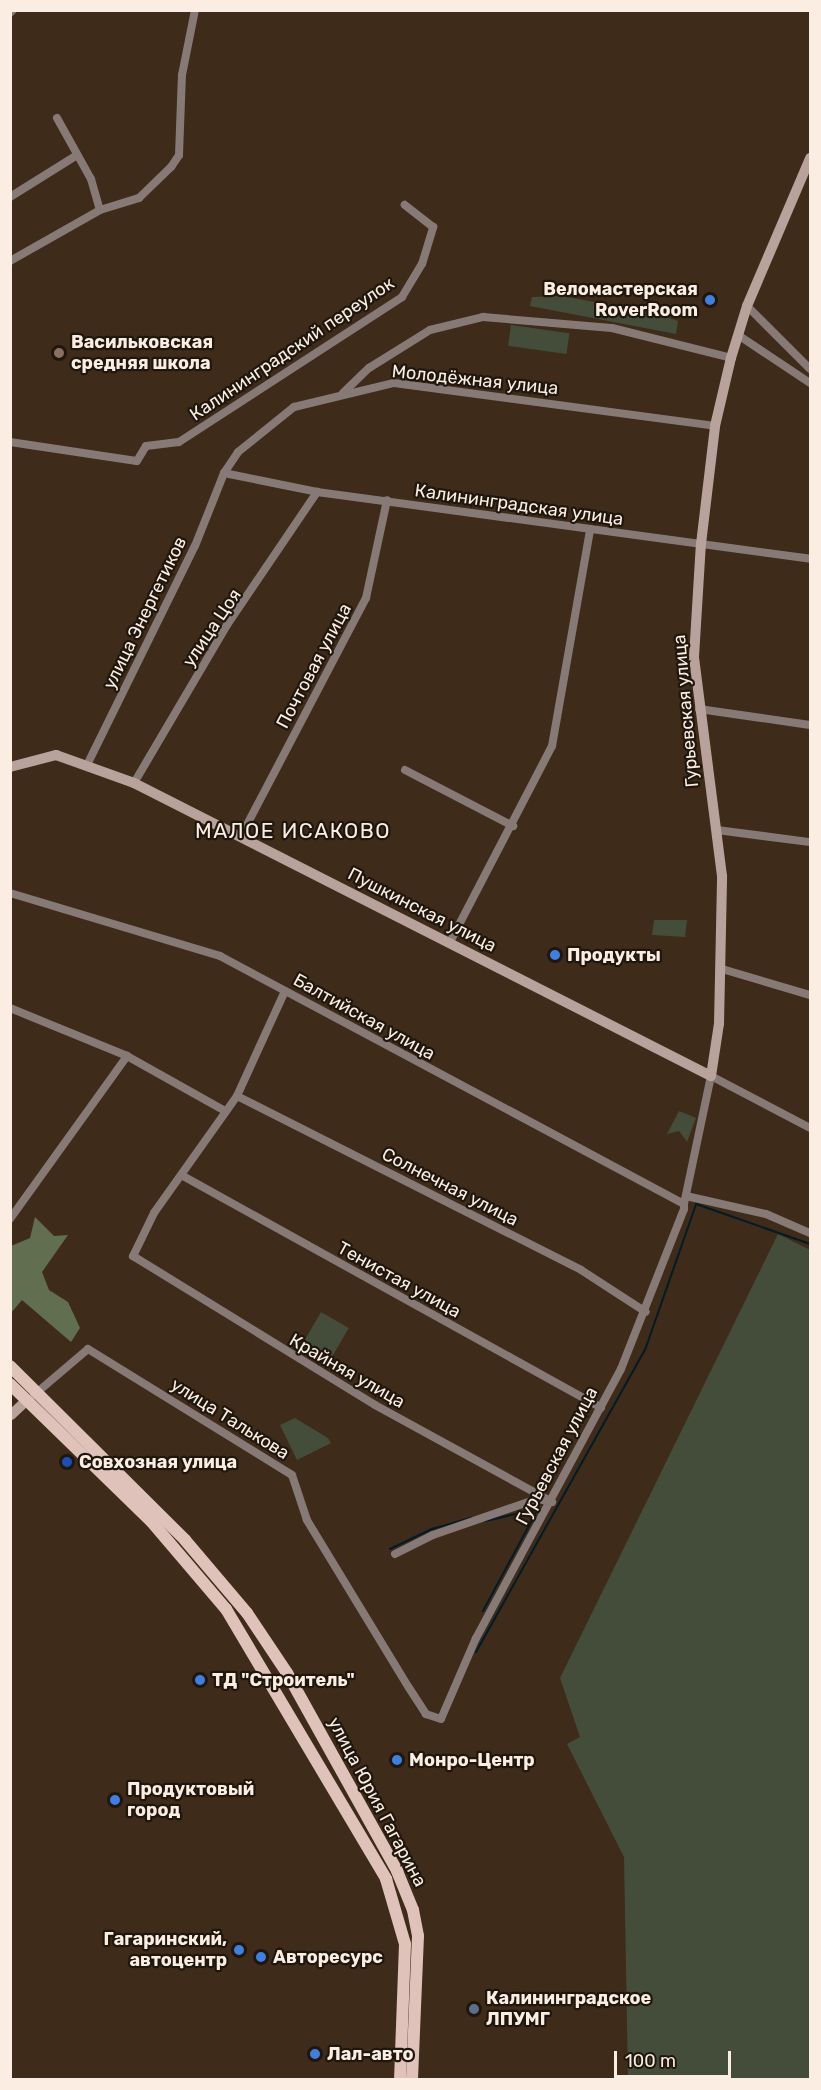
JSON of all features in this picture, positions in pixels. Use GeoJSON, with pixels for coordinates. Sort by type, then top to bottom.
{"type":"FeatureCollection","features":[{"type":"Feature","properties":{"kind":"main road","name":"улица Юрия Гагарина"},"geometry":{"type":"LineString","coordinates":[[10,1366],[32,1396],[151,1521],[226,1609],[386,1879],[405,1944],[400,2079]]}},
{"type":"Feature","properties":{"kind":"main road","name":"улица Юрия Гагарина"},"geometry":{"type":"LineString","coordinates":[[10,1384],[32,1396],[185,1540],[247,1613],[397,1871],[418,1936],[412,2079]]}},
{"type":"Feature","properties":{"kind":"street"},"geometry":{"type":"LineString","coordinates":[[10,261],[100,210],[149,192],[179,155],[182,75],[195,10]]}},
{"type":"Feature","properties":{"kind":"street"},"geometry":{"type":"LineString","coordinates":[[57,118],[74,157],[91,179],[100,210]]}},
{"type":"Feature","properties":{"kind":"street"},"geometry":{"type":"LineString","coordinates":[[10,197],[74,157]]}},
{"type":"Feature","properties":{"kind":"street","name":"Гурьевская улица"},"geometry":{"type":"LineString","coordinates":[[446,1713],[476,1638],[602,1408],[646,1312],[684,1203],[711,1076],[722,969],[717,830],[699,709],[694,607],[715,426],[731,358],[747,306],[810,158]]}},
{"type":"Feature","properties":{"kind":"street","name":"Калининградский переулок"},"geometry":{"type":"LineString","coordinates":[[10,442],[137,460],[146,446],[179,442],[402,297],[422,264],[433,227],[405,205]]}},
{"type":"Feature","properties":{"kind":"street"},"geometry":{"type":"LineString","coordinates":[[747,306],[810,369]]}},
{"type":"Feature","properties":{"kind":"street"},"geometry":{"type":"LineString","coordinates":[[343,393],[369,368],[430,330],[483,317],[612,328],[731,358]]}},
{"type":"Feature","properties":{"kind":"street"},"geometry":{"type":"LineString","coordinates":[[738,335],[810,383]]}},
{"type":"Feature","properties":{"kind":"street","name":"Молодёжная улица"},"geometry":{"type":"LineString","coordinates":[[224,473],[238,452],[294,407],[343,393],[394,383],[715,426]]}},
{"type":"Feature","properties":{"kind":"street","name":"Калининградская улица"},"geometry":{"type":"LineString","coordinates":[[224,473],[317,492],[810,560]]}},
{"type":"Feature","properties":{"kind":"street","name":"улица Энергетиков"},"geometry":{"type":"LineString","coordinates":[[88,764],[195,546],[224,473]]}},
{"type":"Feature","properties":{"kind":"street","name":"улица Цоя"},"geometry":{"type":"LineString","coordinates":[[134,783],[227,625],[317,492]]}},
{"type":"Feature","properties":{"kind":"street","name":"Почтовая улица"},"geometry":{"type":"LineString","coordinates":[[241,836],[366,598],[387,501]]}},
{"type":"Feature","properties":{"kind":"street"},"geometry":{"type":"LineString","coordinates":[[450,942],[513,826],[552,746],[590,531]]}},
{"type":"Feature","properties":{"kind":"street"},"geometry":{"type":"LineString","coordinates":[[699,709],[810,725]]}},
{"type":"Feature","properties":{"kind":"street","name":"Пушкинская улица"},"geometry":{"type":"LineString","coordinates":[[10,768],[56,755],[88,764],[134,783],[450,942],[810,1128]]}},
{"type":"Feature","properties":{"kind":"street"},"geometry":{"type":"LineString","coordinates":[[405,770],[513,826]]}},
{"type":"Feature","properties":{"kind":"street"},"geometry":{"type":"LineString","coordinates":[[717,830],[810,842]]}},
{"type":"Feature","properties":{"kind":"street","name":"Балтийская улица"},"geometry":{"type":"LineString","coordinates":[[10,893],[210,952],[684,1203],[766,1214],[810,1233]]}},
{"type":"Feature","properties":{"kind":"street"},"geometry":{"type":"LineString","coordinates":[[722,969],[810,995]]}},
{"type":"Feature","properties":{"kind":"street"},"geometry":{"type":"LineString","coordinates":[[183,1176],[225,1110],[237,1096],[285,992]]}},
{"type":"Feature","properties":{"kind":"street"},"geometry":{"type":"LineString","coordinates":[[10,1008],[127,1056],[225,1110]]}},
{"type":"Feature","properties":{"kind":"street"},"geometry":{"type":"LineString","coordinates":[[10,1219],[127,1056]]}},
{"type":"Feature","properties":{"kind":"street","name":"Солнечная улица"},"geometry":{"type":"LineString","coordinates":[[237,1096],[581,1270],[646,1312]]}},
{"type":"Feature","properties":{"kind":"street","name":"Крайняя улица"},"geometry":{"type":"LineString","coordinates":[[183,1176],[148,1222],[133,1256],[364,1400],[552,1502]]}},
{"type":"Feature","properties":{"kind":"street","name":"Тенистая улица"},"geometry":{"type":"LineString","coordinates":[[183,1176],[602,1408]]}},
{"type":"Feature","properties":{"kind":"street","name":"улица Талькова"},"geometry":{"type":"LineString","coordinates":[[32,1396],[88,1349],[292,1475],[307,1520],[408,1688],[435,1720],[446,1713]]}},
{"type":"Feature","properties":{"kind":"street"},"geometry":{"type":"LineString","coordinates":[[11,1415],[32,1396]]}},
{"type":"Feature","properties":{"kind":"street"},"geometry":{"type":"LineString","coordinates":[[395,1554],[537,1499],[552,1502]]}},
{"type":"Feature","properties":{"kind":"green space"},"geometry":{"type":"Polygon","coordinates":[[[561,296],[652,312],[678,321],[676,334],[530,306],[532,297],[561,296]]]}},
{"type":"Feature","properties":{"kind":"green space"},"geometry":{"type":"Polygon","coordinates":[[[511,325],[569,333],[567,354],[508,346],[511,325]]]}},
{"type":"Feature","properties":{"kind":"green space"},"geometry":{"type":"Polygon","coordinates":[[[654,920],[687,920],[685,937],[652,935],[654,920]]]}},
{"type":"Feature","properties":{"kind":"green space"},"geometry":{"type":"Polygon","coordinates":[[[679,1111],[696,1118],[687,1142],[679,1131],[667,1134],[679,1111]]]}},
{"type":"Feature","properties":{"kind":"green space"},"geometry":{"type":"Polygon","coordinates":[[[35,1217],[54,1236],[68,1235],[42,1272],[49,1290],[68,1302],[80,1328],[71,1342],[22,1300],[11,1313],[11,1246],[30,1238],[35,1217]]]}},
{"type":"Feature","properties":{"kind":"green space"},"geometry":{"type":"Polygon","coordinates":[[[778,1234],[810,1250],[810,2079],[628,2079],[624,1857],[567,1744],[580,1737],[560,1678],[778,1234]]]}},
{"type":"Feature","properties":{"kind":"green space"},"geometry":{"type":"Polygon","coordinates":[[[321,1312],[349,1328],[328,1364],[300,1348],[321,1312]]]}},
{"type":"Feature","properties":{"kind":"green space"},"geometry":{"type":"Polygon","coordinates":[[[295,1418],[328,1438],[331,1443],[297,1460],[280,1425],[295,1418]]]}},
{"type":"Feature","properties":{"kind":"waterway"},"geometry":{"type":"LineString","coordinates":[[476,1652],[645,1350],[696,1204],[810,1244]]}},
{"type":"Feature","properties":{"kind":"waterway"},"geometry":{"type":"LineString","coordinates":[[483,1611],[538,1509],[485,1521]]}},
{"type":"Feature","properties":{"kind":"waterway"},"geometry":{"type":"LineString","coordinates":[[390,1549],[432,1529],[471,1518]]}},
{"type":"Feature","properties":{"kind":"place","name":"Веломастерская RoverRoom"},"geometry":{"type":"Point","coordinates":[710,300]}},
{"type":"Feature","properties":{"kind":"place","name":"Васильковская средняя школа"},"geometry":{"type":"Point","coordinates":[59,353]}},
{"type":"Feature","properties":{"kind":"place","name":"Продукты"},"geometry":{"type":"Point","coordinates":[555,955]}},
{"type":"Feature","properties":{"kind":"place","name":"Совхозная улица"},"geometry":{"type":"Point","coordinates":[67,1462]}},
{"type":"Feature","properties":{"kind":"place","name":"ТД \"Строитель\""},"geometry":{"type":"Point","coordinates":[200,1680]}},
{"type":"Feature","properties":{"kind":"place","name":"Монро-Центр"},"geometry":{"type":"Point","coordinates":[397,1760]}},
{"type":"Feature","properties":{"kind":"place","name":"Продуктовый город"},"geometry":{"type":"Point","coordinates":[115,1800]}},
{"type":"Feature","properties":{"kind":"place","name":"Гагаринский, автоцентр"},"geometry":{"type":"Point","coordinates":[239,1950]}},
{"type":"Feature","properties":{"kind":"place","name":"Авторесурс"},"geometry":{"type":"Point","coordinates":[261,1957]}},
{"type":"Feature","properties":{"kind":"place","name":"Калининградское ЛПУМГ"},"geometry":{"type":"Point","coordinates":[474,2009]}},
{"type":"Feature","properties":{"kind":"place","name":"Лал-авто"},"geometry":{"type":"Point","coordinates":[315,2054]}},
{"type":"Feature","properties":{"kind":"district","name":"МАЛОЕ ИСАКОВО"},"geometry":{"type":"Point","coordinates":[293,831]}}]}
